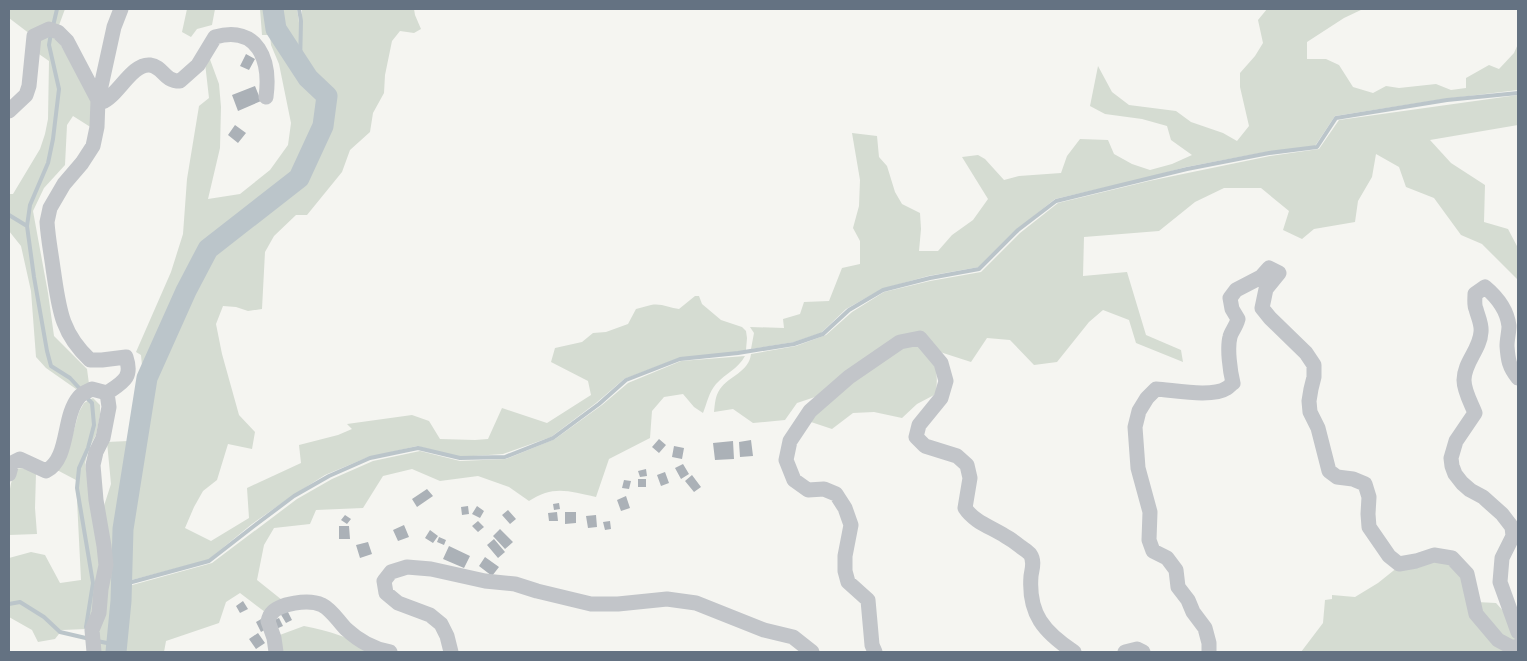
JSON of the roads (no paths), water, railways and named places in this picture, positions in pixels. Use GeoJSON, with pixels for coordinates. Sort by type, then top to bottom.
{"type":"FeatureCollection","features":[{"type":"Feature","properties":{"kind":"street"},"geometry":{"type":"LineString","coordinates":[[107,393],[127,377],[130,367],[126,357],[90,360],[72,340],[59,310],[46,222],[50,208],[64,184],[82,163],[93,146],[97,128],[98,100],[114,27],[121,9]]}},
{"type":"Feature","properties":{"kind":"street"},"geometry":{"type":"LineString","coordinates":[[9,111],[26,95],[30,86],[34,36],[49,29],[58,32],[67,41],[98,100],[102,102],[108,100],[129,76],[148,64],[158,68],[172,81],[180,80],[198,65],[214,37],[228,34],[246,38],[255,44],[261,53],[268,71],[266,97]]}},
{"type":"Feature","properties":{"kind":"street"},"geometry":{"type":"LineString","coordinates":[[1209,652],[1205,628],[1178,587],[1176,570],[1167,558],[1153,551],[1149,540],[1150,512],[1138,468],[1135,427],[1139,411],[1146,398],[1156,389],[1210,393],[1227,389],[1233,382],[1230,366],[1230,336],[1237,326],[1238,319],[1232,309],[1230,298],[1236,290],[1261,276],[1269,268],[1279,272],[1266,289],[1262,308],[1306,352],[1314,365],[1310,412],[1318,428],[1329,471],[1337,477],[1353,478],[1365,484],[1369,497],[1369,528],[1389,556],[1399,564],[1434,555],[1452,558],[1467,574],[1476,614],[1498,640],[1514,648],[1518,646]]}},
{"type":"Feature","properties":{"kind":"street"},"geometry":{"type":"LineString","coordinates":[[1518,378],[1510,368],[1507,346],[1509,327],[1504,310],[1495,296],[1484,287],[1475,294],[1475,307],[1482,331],[1480,342],[1466,368],[1464,379],[1475,413],[1456,441],[1451,458],[1455,474],[1462,483],[1483,497],[1502,514],[1512,527],[1513,536],[1502,558],[1500,582],[1518,632]]}},
{"type":"Feature","properties":{"kind":"street"},"geometry":{"type":"LineString","coordinates":[[875,652],[872,645],[868,600],[848,582],[845,571],[845,556],[851,525],[845,508],[836,494],[824,489],[808,490],[794,480],[786,460],[790,440],[810,411],[850,377],[900,342],[920,338],[941,363],[946,381],[941,398],[919,424],[916,437],[925,446],[957,456],[966,465],[970,478],[965,508],[970,516],[1005,536],[1030,554],[1034,562],[1031,576],[1031,595],[1035,610],[1043,627],[1074,652]]}},
{"type":"Feature","properties":{"kind":"street"},"geometry":{"type":"LineString","coordinates":[[9,474],[12,463],[20,459],[46,471],[52,467],[60,454],[73,407],[80,396],[92,389],[107,393]]}},
{"type":"Feature","properties":{"kind":"street"},"geometry":{"type":"LineString","coordinates":[[94,652],[92,630],[99,613],[106,565],[96,500],[93,465],[96,452],[103,438],[109,407],[107,393]]}},
{"type":"Feature","properties":{"kind":"street"},"geometry":{"type":"LineString","coordinates":[[451,652],[447,636],[441,624],[430,615],[398,603],[386,593],[384,581],[391,572],[407,567],[431,569],[485,581],[515,584],[591,604],[618,604],[667,599],[696,604],[764,630],[793,637],[812,652]]}},
{"type":"Feature","properties":{"kind":"street"},"geometry":{"type":"LineString","coordinates":[[276,652],[274,638],[268,621],[271,614],[283,606],[302,602],[321,604],[334,614],[347,630],[364,643],[376,649],[390,652]]}},
{"type":"Feature","properties":{"kind":"street"},"geometry":{"type":"LineString","coordinates":[[1125,652],[1137,649],[1143,652]]}},
{"type":"Feature","properties":{"kind":"waterway"},"geometry":{"type":"LineString","coordinates":[[53,26],[57,9]]}},
{"type":"Feature","properties":{"kind":"waterway"},"geometry":{"type":"LineString","coordinates":[[116,652],[121,601],[123,529],[147,378],[186,291],[208,249],[299,178],[323,126],[327,96],[308,78],[276,29],[273,9]]}},
{"type":"Feature","properties":{"kind":"waterway"},"geometry":{"type":"LineString","coordinates":[[299,9],[301,21],[300,65]]}},
{"type":"Feature","properties":{"kind":"waterway"},"geometry":{"type":"LineString","coordinates":[[51,33],[49,45],[59,89],[53,139],[48,163],[30,205],[27,226],[34,277],[51,366],[70,378],[81,390]]}},
{"type":"Feature","properties":{"kind":"waterway"},"geometry":{"type":"LineString","coordinates":[[121,585],[209,561],[294,496],[329,476],[370,458],[418,448],[460,458],[505,457],[553,438],[599,404],[626,380],[680,359],[738,353],[794,344],[823,334],[849,310],[883,290],[930,278],[979,269],[1018,230],[1056,201],[1187,169],[1269,153],[1317,147],[1336,118],[1447,100],[1518,93]]}},
{"type":"Feature","properties":{"kind":"waterway"},"geometry":{"type":"LineString","coordinates":[[9,215],[27,226]]}},
{"type":"Feature","properties":{"kind":"waterway"},"geometry":{"type":"LineString","coordinates":[[85,396],[92,403],[94,425],[88,448],[79,468],[77,488],[93,583],[86,627]]}},
{"type":"Feature","properties":{"kind":"waterway"},"geometry":{"type":"LineString","coordinates":[[9,604],[20,602],[44,617],[60,632],[90,639]]}},
{"type":"Feature","properties":{"kind":"waterway"},"geometry":{"type":"LineString","coordinates":[[97,641],[117,645]]}}]}
